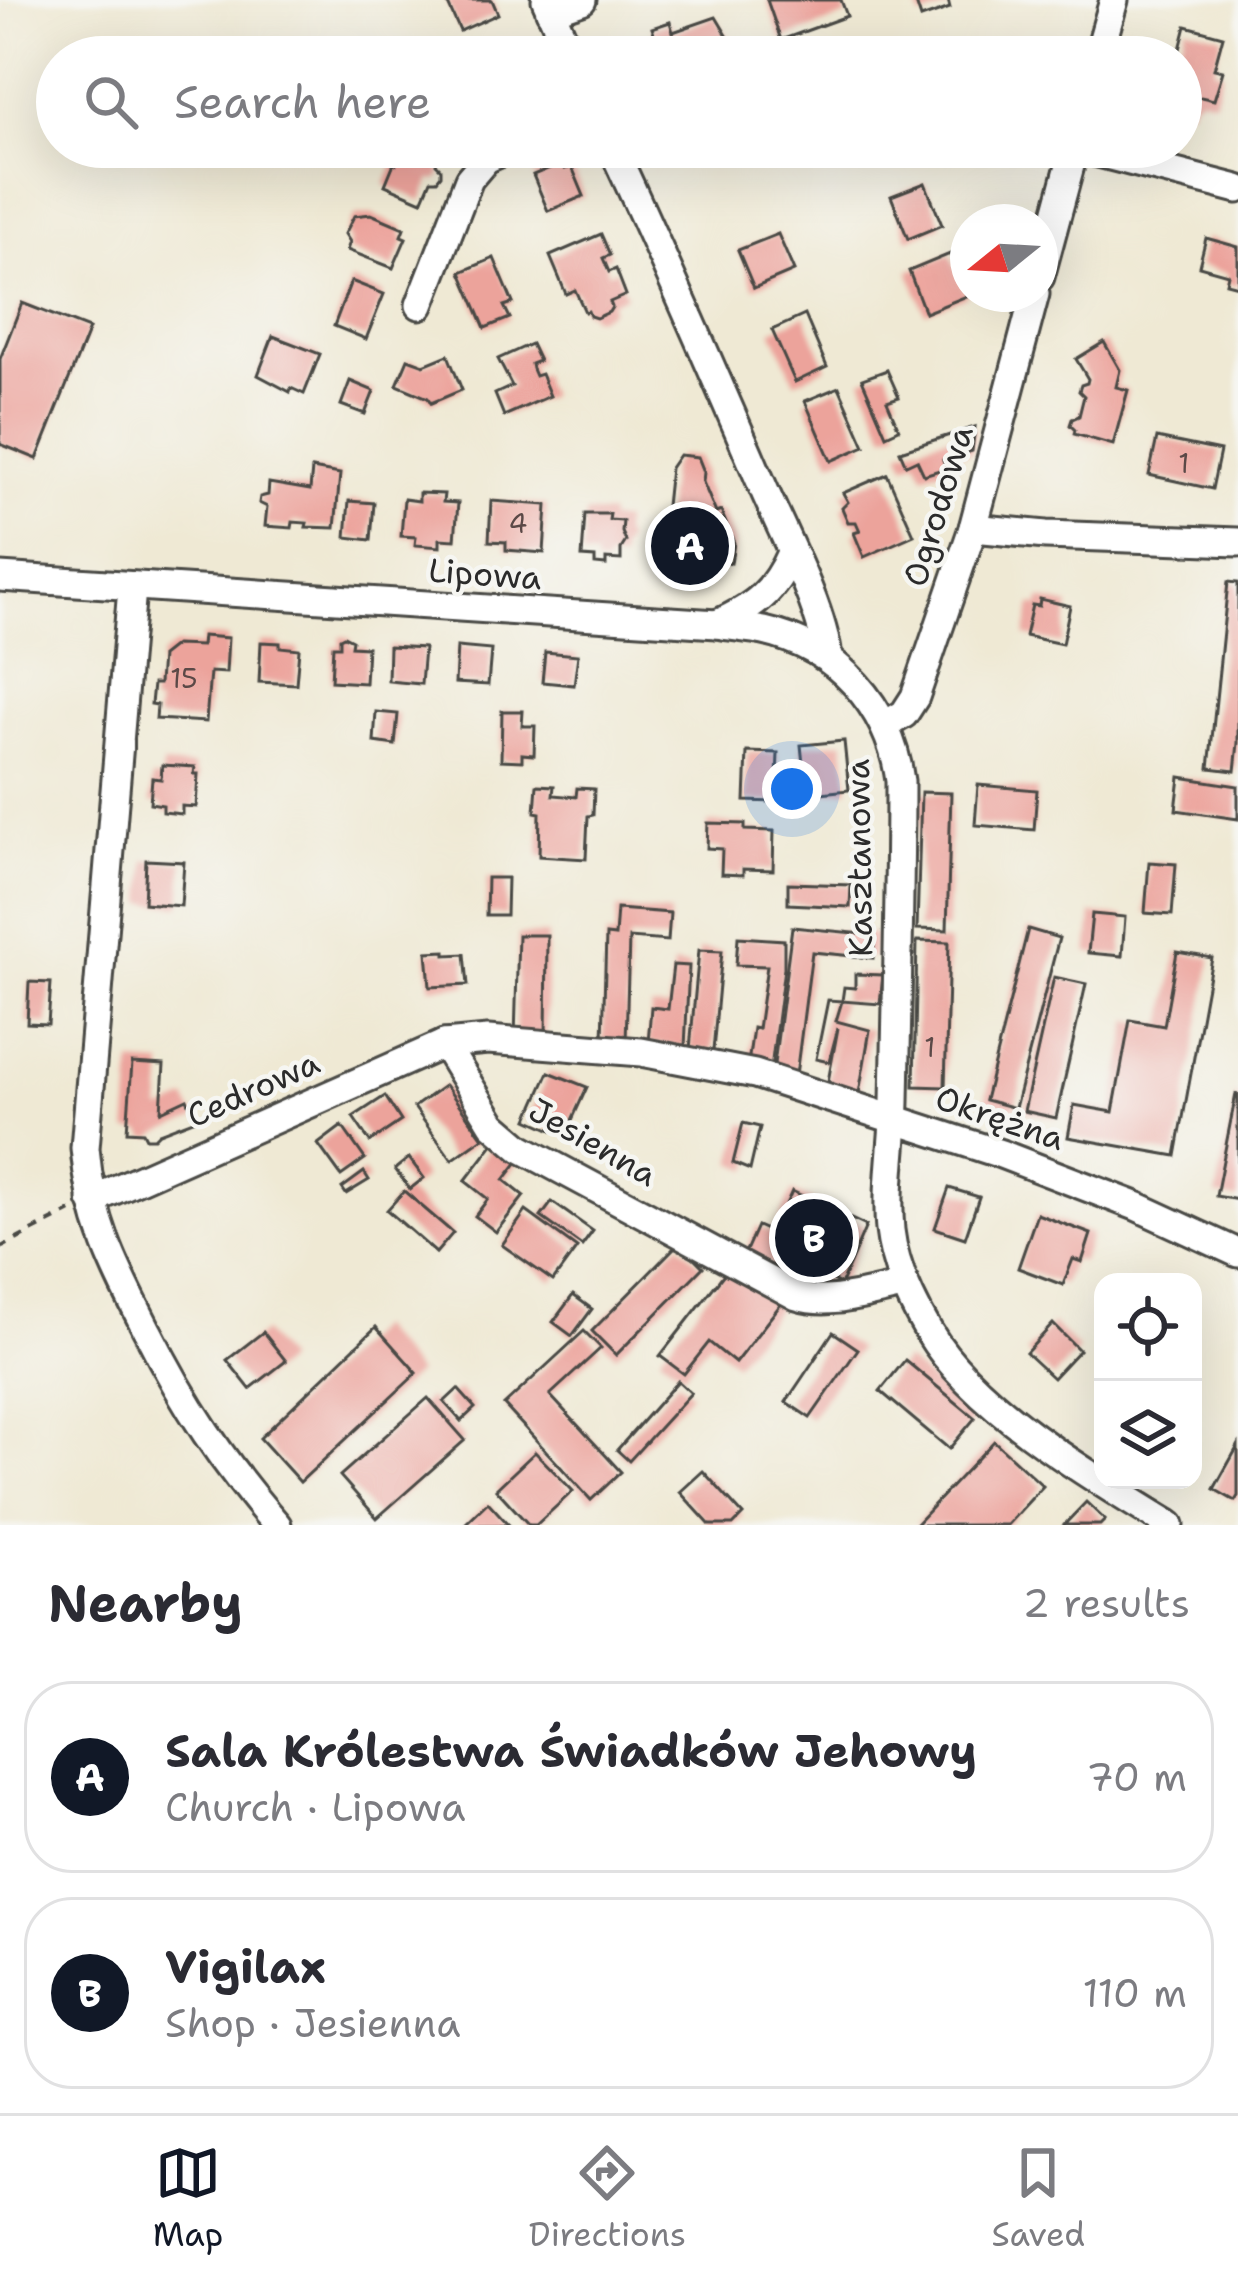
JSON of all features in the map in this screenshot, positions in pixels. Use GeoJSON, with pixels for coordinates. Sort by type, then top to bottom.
{"type":"FeatureCollection","features":[{"type":"Feature","properties":{"kind":"street"},"geometry":{"type":"LineString","coordinates":[[562,36],[548,5],[582,0]]}},
{"type":"Feature","properties":{"kind":"street"},"geometry":{"type":"LineString","coordinates":[[1105,36],[1114,0]]}},
{"type":"Feature","properties":{"kind":"street"},"geometry":{"type":"LineString","coordinates":[[419,305],[469,179],[478,168]]}},
{"type":"Feature","properties":{"kind":"street","name":"Kasztanowa"},"geometry":{"type":"LineString","coordinates":[[622,168],[791,553],[826,638],[828,658],[857,684],[885,725],[896,754],[900,781],[895,1120]]}},
{"type":"Feature","properties":{"kind":"street"},"geometry":{"type":"LineString","coordinates":[[1058,210],[1069,168]]}},
{"type":"Feature","properties":{"kind":"street"},"geometry":{"type":"LineString","coordinates":[[1156,168],[1238,189]]}},
{"type":"Feature","properties":{"kind":"street","name":"Ogrodowa"},"geometry":{"type":"LineString","coordinates":[[885,725],[904,714],[915,698],[973,528],[1030,312]]}},
{"type":"Feature","properties":{"kind":"street"},"geometry":{"type":"LineString","coordinates":[[973,528],[1238,542]]}},
{"type":"Feature","properties":{"kind":"street"},"geometry":{"type":"LineString","coordinates":[[717,625],[770,591],[791,553]]}},
{"type":"Feature","properties":{"kind":"street","name":"Lipowa"},"geometry":{"type":"LineString","coordinates":[[0,578],[717,625],[766,631],[828,658]]}},
{"type":"Feature","properties":{"kind":"street"},"geometry":{"type":"LineString","coordinates":[[132,588],[85,1148],[92,1200],[117,1274],[167,1371],[232,1473],[278,1525]]}},
{"type":"Feature","properties":{"kind":"street","name":"Jesienna"},"geometry":{"type":"LineString","coordinates":[[895,1120],[754,1074],[641,1052],[488,1040],[443,1044],[493,1124],[520,1148],[797,1296],[828,1301],[904,1286]]}},
{"type":"Feature","properties":{"kind":"street","name":"Cedrowa"},"geometry":{"type":"LineString","coordinates":[[92,1200],[443,1044]]}},
{"type":"Feature","properties":{"kind":"street","name":"Okrężna"},"geometry":{"type":"LineString","coordinates":[[1170,1525],[1094,1478],[1007,1414],[964,1376],[931,1335],[904,1286],[894,1254],[890,1226],[895,1120],[1001,1154],[1136,1206],[1238,1253]]}},
{"type":"Feature","properties":{"kind":"path"},"geometry":{"type":"LineString","coordinates":[[0,1248],[92,1200]]}},
{"type":"Feature","properties":{"kind":"building"},"geometry":{"type":"Polygon","coordinates":[[[446,0],[492,0],[498,14],[460,31],[446,0]]]}},
{"type":"Feature","properties":{"kind":"building"},"geometry":{"type":"Polygon","coordinates":[[[767,0],[841,0],[847,16],[780,36],[767,0]]]}},
{"type":"Feature","properties":{"kind":"building"},"geometry":{"type":"Polygon","coordinates":[[[915,0],[948,0],[950,8],[921,18],[915,0]]]}},
{"type":"Feature","properties":{"kind":"building"},"geometry":{"type":"Polygon","coordinates":[[[716,17],[727,36],[655,36],[652,28],[670,22],[673,32],[716,17]]]}},
{"type":"Feature","properties":{"kind":"building"},"geometry":{"type":"Polygon","coordinates":[[[1186,26],[1223,36],[1214,69],[1223,71],[1214,100],[1202,97],[1202,36],[1183,36],[1186,26]]]}},
{"type":"Feature","properties":{"kind":"building"},"geometry":{"type":"Polygon","coordinates":[[[392,168],[441,169],[422,201],[385,185],[392,168]]]}},
{"type":"Feature","properties":{"kind":"building"},"geometry":{"type":"Polygon","coordinates":[[[550,168],[572,168],[584,196],[548,211],[533,175],[550,168]]]}},
{"type":"Feature","properties":{"kind":"building"},"geometry":{"type":"Polygon","coordinates":[[[925,183],[942,225],[908,239],[891,196],[925,183]]]}},
{"type":"Feature","properties":{"kind":"building"},"geometry":{"type":"Polygon","coordinates":[[[371,214],[404,228],[401,236],[406,238],[393,268],[347,250],[350,242],[345,234],[354,216],[371,214]]]}},
{"type":"Feature","properties":{"kind":"building"},"geometry":{"type":"Polygon","coordinates":[[[601,234],[610,255],[603,258],[609,272],[616,269],[626,295],[610,302],[609,312],[596,318],[585,312],[575,290],[566,294],[550,256],[601,234]]]}},
{"type":"Feature","properties":{"kind":"building"},"geometry":{"type":"Polygon","coordinates":[[[778,234],[794,271],[754,288],[738,250],[778,234]]]}},
{"type":"Feature","properties":{"kind":"building"},"geometry":{"type":"Polygon","coordinates":[[[1206,238],[1238,247],[1238,286],[1226,283],[1228,274],[1199,266],[1206,238]]]}},
{"type":"Feature","properties":{"kind":"building"},"geometry":{"type":"Polygon","coordinates":[[[950,254],[950,303],[925,313],[909,271],[950,254]]]}},
{"type":"Feature","properties":{"kind":"building"},"geometry":{"type":"Polygon","coordinates":[[[494,258],[513,303],[504,306],[510,318],[485,328],[461,272],[494,258]]]}},
{"type":"Feature","properties":{"kind":"building"},"geometry":{"type":"Polygon","coordinates":[[[351,281],[384,294],[366,339],[334,326],[351,281]]]}},
{"type":"Feature","properties":{"kind":"building"},"geometry":{"type":"Polygon","coordinates":[[[22,303],[89,329],[37,459],[0,444],[0,359],[22,303]]]}},
{"type":"Feature","properties":{"kind":"building"},"geometry":{"type":"Polygon","coordinates":[[[805,315],[827,367],[795,382],[772,330],[805,315]]]}},
{"type":"Feature","properties":{"kind":"building"},"geometry":{"type":"Polygon","coordinates":[[[273,336],[320,354],[304,394],[258,375],[273,336]]]}},
{"type":"Feature","properties":{"kind":"building"},"geometry":{"type":"Polygon","coordinates":[[[1104,342],[1120,370],[1116,387],[1128,390],[1113,445],[1074,434],[1070,425],[1079,416],[1084,396],[1079,391],[1088,379],[1076,359],[1104,342]]]}},
{"type":"Feature","properties":{"kind":"building"},"geometry":{"type":"Polygon","coordinates":[[[531,344],[539,361],[531,364],[532,369],[535,376],[541,374],[550,396],[504,416],[495,394],[512,386],[498,359],[531,344]]]}},
{"type":"Feature","properties":{"kind":"building"},"geometry":{"type":"Polygon","coordinates":[[[448,355],[462,390],[431,403],[397,385],[408,359],[424,365],[448,355]]]}},
{"type":"Feature","properties":{"kind":"building"},"geometry":{"type":"Polygon","coordinates":[[[887,370],[899,397],[887,401],[899,429],[886,435],[862,379],[887,370]]]}},
{"type":"Feature","properties":{"kind":"building"},"geometry":{"type":"Polygon","coordinates":[[[350,381],[374,391],[365,414],[341,405],[350,381]]]}},
{"type":"Feature","properties":{"kind":"building"},"geometry":{"type":"Polygon","coordinates":[[[839,387],[865,446],[831,461],[805,401],[839,387]]]}},
{"type":"Feature","properties":{"kind":"building"},"geometry":{"type":"Polygon","coordinates":[[[975,427],[972,451],[943,460],[946,468],[924,475],[917,460],[906,465],[900,451],[975,427]]]}},
{"type":"Feature","properties":{"kind":"building"},"geometry":{"type":"Polygon","coordinates":[[[1157,438],[1220,451],[1212,489],[1149,475],[1157,438]]]}},
{"type":"Feature","properties":{"kind":"building"},"geometry":{"type":"Polygon","coordinates":[[[679,455],[698,457],[703,482],[734,543],[731,563],[719,561],[718,569],[660,563],[670,468],[679,455]]]}},
{"type":"Feature","properties":{"kind":"building"},"geometry":{"type":"Polygon","coordinates":[[[312,469],[340,474],[335,528],[293,522],[292,528],[265,526],[267,507],[259,503],[260,497],[268,495],[269,483],[310,490],[312,469]]]}},
{"type":"Feature","properties":{"kind":"building"},"geometry":{"type":"Polygon","coordinates":[[[887,474],[914,535],[864,557],[854,533],[860,531],[856,522],[848,522],[842,508],[848,502],[843,493],[887,474]]]}},
{"type":"Feature","properties":{"kind":"building"},"geometry":{"type":"Polygon","coordinates":[[[419,493],[444,494],[443,502],[458,503],[455,540],[440,539],[440,547],[415,545],[416,537],[401,536],[404,499],[419,501],[419,493]]]}},
{"type":"Feature","properties":{"kind":"building"},"geometry":{"type":"Polygon","coordinates":[[[349,501],[374,503],[371,540],[346,537],[349,501]]]}},
{"type":"Feature","properties":{"kind":"building"},"geometry":{"type":"Polygon","coordinates":[[[491,501],[547,505],[544,553],[506,550],[506,542],[489,541],[491,501]]]}},
{"type":"Feature","properties":{"kind":"building"},"geometry":{"type":"Polygon","coordinates":[[[585,514],[610,514],[609,520],[623,521],[626,541],[621,560],[606,559],[606,565],[582,557],[585,514]]]}},
{"type":"Feature","properties":{"kind":"building"},"geometry":{"type":"Polygon","coordinates":[[[1228,582],[1238,583],[1235,771],[1209,768],[1228,582]]]}},
{"type":"Feature","properties":{"kind":"building"},"geometry":{"type":"Polygon","coordinates":[[[1040,599],[1070,606],[1062,644],[1025,636],[1032,605],[1039,606],[1040,599]]]}},
{"type":"Feature","properties":{"kind":"building"},"geometry":{"type":"Polygon","coordinates":[[[202,636],[228,638],[226,673],[210,672],[206,722],[156,719],[157,705],[151,704],[153,684],[159,684],[161,656],[175,645],[201,646],[202,636]]]}},
{"type":"Feature","properties":{"kind":"building"},"geometry":{"type":"Polygon","coordinates":[[[344,636],[352,640],[351,646],[367,647],[365,683],[331,681],[333,646],[340,646],[344,636]]]}},
{"type":"Feature","properties":{"kind":"building"},"geometry":{"type":"Polygon","coordinates":[[[261,642],[299,649],[296,684],[259,682],[261,642]]]}},
{"type":"Feature","properties":{"kind":"building"},"geometry":{"type":"Polygon","coordinates":[[[389,646],[424,648],[421,684],[388,681],[389,646]]]}},
{"type":"Feature","properties":{"kind":"building"},"geometry":{"type":"Polygon","coordinates":[[[457,647],[491,650],[488,685],[455,683],[457,647]]]}},
{"type":"Feature","properties":{"kind":"building"},"geometry":{"type":"Polygon","coordinates":[[[545,652],[578,655],[574,685],[542,682],[545,652]]]}},
{"type":"Feature","properties":{"kind":"building"},"geometry":{"type":"Polygon","coordinates":[[[502,711],[523,711],[522,726],[535,726],[534,755],[522,754],[522,761],[501,760],[502,711]]]}},
{"type":"Feature","properties":{"kind":"building"},"geometry":{"type":"Polygon","coordinates":[[[376,712],[398,714],[395,745],[374,742],[376,712]]]}},
{"type":"Feature","properties":{"kind":"building"},"geometry":{"type":"Polygon","coordinates":[[[844,741],[849,790],[811,794],[801,745],[844,741]]]}},
{"type":"Feature","properties":{"kind":"building"},"geometry":{"type":"Polygon","coordinates":[[[747,752],[778,753],[776,802],[745,801],[747,752]]]}},
{"type":"Feature","properties":{"kind":"building"},"geometry":{"type":"Polygon","coordinates":[[[162,765],[195,767],[196,807],[182,806],[182,814],[163,812],[163,805],[150,803],[152,778],[161,779],[162,765]]]}},
{"type":"Feature","properties":{"kind":"building"},"geometry":{"type":"Polygon","coordinates":[[[1180,777],[1238,786],[1238,819],[1176,810],[1180,777]]]}},
{"type":"Feature","properties":{"kind":"building"},"geometry":{"type":"Polygon","coordinates":[[[537,785],[554,786],[553,795],[576,797],[577,788],[594,789],[586,859],[539,856],[537,785]]]}},
{"type":"Feature","properties":{"kind":"building"},"geometry":{"type":"Polygon","coordinates":[[[978,785],[1037,790],[1034,830],[975,825],[978,785]]]}},
{"type":"Feature","properties":{"kind":"building"},"geometry":{"type":"Polygon","coordinates":[[[921,792],[951,793],[947,930],[917,929],[921,792]]]}},
{"type":"Feature","properties":{"kind":"building"},"geometry":{"type":"Polygon","coordinates":[[[708,823],[774,831],[773,870],[721,874],[722,849],[707,848],[708,823]]]}},
{"type":"Feature","properties":{"kind":"building"},"geometry":{"type":"Polygon","coordinates":[[[146,860],[184,862],[181,906],[144,903],[146,860]]]}},
{"type":"Feature","properties":{"kind":"building"},"geometry":{"type":"Polygon","coordinates":[[[1149,862],[1176,864],[1172,915],[1145,913],[1149,862]]]}},
{"type":"Feature","properties":{"kind":"building"},"geometry":{"type":"Polygon","coordinates":[[[487,878],[507,878],[506,915],[486,915],[487,878]]]}},
{"type":"Feature","properties":{"kind":"building"},"geometry":{"type":"Polygon","coordinates":[[[788,883],[851,885],[850,907],[788,904],[788,883]]]}},
{"type":"Feature","properties":{"kind":"building"},"geometry":{"type":"Polygon","coordinates":[[[617,909],[670,913],[668,941],[629,938],[626,1042],[603,1040],[606,935],[615,936],[617,909]]]}},
{"type":"Feature","properties":{"kind":"building"},"geometry":{"type":"Polygon","coordinates":[[[1092,914],[1125,917],[1122,956],[1088,953],[1092,914]]]}},
{"type":"Feature","properties":{"kind":"building"},"geometry":{"type":"Polygon","coordinates":[[[792,927],[875,935],[873,958],[812,952],[796,1075],[773,1072],[792,927]]]}},
{"type":"Feature","properties":{"kind":"building"},"geometry":{"type":"Polygon","coordinates":[[[1028,929],[1059,938],[1015,1108],[985,1100],[1028,929]]]}},
{"type":"Feature","properties":{"kind":"building"},"geometry":{"type":"Polygon","coordinates":[[[518,935],[547,935],[546,1039],[515,1038],[518,935]]]}},
{"type":"Feature","properties":{"kind":"building"},"geometry":{"type":"Polygon","coordinates":[[[738,937],[784,940],[771,1068],[748,1064],[767,966],[736,965],[738,937]]]}},
{"type":"Feature","properties":{"kind":"building"},"geometry":{"type":"Polygon","coordinates":[[[917,941],[949,942],[945,1087],[914,1086],[917,941]]]}},
{"type":"Feature","properties":{"kind":"building"},"geometry":{"type":"Polygon","coordinates":[[[699,950],[722,951],[713,1051],[690,1049],[699,950]]]}},
{"type":"Feature","properties":{"kind":"building"},"geometry":{"type":"Polygon","coordinates":[[[446,951],[446,955],[465,954],[468,985],[430,987],[427,952],[446,951]]]}},
{"type":"Feature","properties":{"kind":"building"},"geometry":{"type":"Polygon","coordinates":[[[1177,952],[1212,958],[1176,1156],[1068,1137],[1074,1105],[1113,1112],[1130,1020],[1164,1026],[1177,952]]]}},
{"type":"Feature","properties":{"kind":"building"},"geometry":{"type":"Polygon","coordinates":[[[673,965],[689,966],[685,1047],[648,1043],[651,1007],[668,1009],[673,965]]]}},
{"type":"Feature","properties":{"kind":"building"},"geometry":{"type":"Polygon","coordinates":[[[855,974],[883,975],[880,1004],[842,1001],[844,987],[855,988],[855,974]]]}},
{"type":"Feature","properties":{"kind":"building"},"geometry":{"type":"Polygon","coordinates":[[[1054,977],[1086,984],[1056,1118],[1024,1111],[1054,977]]]}},
{"type":"Feature","properties":{"kind":"building"},"geometry":{"type":"Polygon","coordinates":[[[29,982],[51,983],[48,1024],[27,1023],[29,982]]]}},
{"type":"Feature","properties":{"kind":"building"},"geometry":{"type":"Polygon","coordinates":[[[828,1000],[842,1001],[836,1021],[870,1030],[859,1093],[827,1087],[838,1028],[829,1062],[816,1059],[828,1000]]]}},
{"type":"Feature","properties":{"kind":"building"},"geometry":{"type":"Polygon","coordinates":[[[132,1063],[164,1065],[161,1111],[187,1099],[196,1119],[154,1138],[127,1131],[132,1063]]]}},
{"type":"Feature","properties":{"kind":"building"},"geometry":{"type":"Polygon","coordinates":[[[549,1072],[587,1087],[567,1131],[528,1119],[549,1072]]]}},
{"type":"Feature","properties":{"kind":"building"},"geometry":{"type":"Polygon","coordinates":[[[445,1085],[483,1138],[452,1160],[414,1107],[445,1085]]]}},
{"type":"Feature","properties":{"kind":"building"},"geometry":{"type":"Polygon","coordinates":[[[1238,1095],[1238,1200],[1216,1196],[1238,1095]]]}},
{"type":"Feature","properties":{"kind":"building"},"geometry":{"type":"Polygon","coordinates":[[[385,1096],[401,1121],[370,1142],[353,1117],[385,1096]]]}},
{"type":"Feature","properties":{"kind":"building"},"geometry":{"type":"Polygon","coordinates":[[[743,1123],[760,1127],[750,1170],[733,1163],[743,1123]]]}},
{"type":"Feature","properties":{"kind":"building"},"geometry":{"type":"Polygon","coordinates":[[[342,1126],[365,1159],[341,1176],[318,1144],[342,1126]]]}},
{"type":"Feature","properties":{"kind":"building"},"geometry":{"type":"Polygon","coordinates":[[[497,1139],[521,1158],[504,1180],[524,1196],[496,1232],[475,1216],[488,1199],[465,1181],[497,1139]]]}},
{"type":"Feature","properties":{"kind":"building"},"geometry":{"type":"Polygon","coordinates":[[[409,1158],[424,1178],[410,1189],[395,1169],[409,1158]]]}},
{"type":"Feature","properties":{"kind":"building"},"geometry":{"type":"Polygon","coordinates":[[[364,1172],[369,1180],[346,1194],[342,1188],[364,1172]]]}},
{"type":"Feature","properties":{"kind":"building"},"geometry":{"type":"Polygon","coordinates":[[[949,1188],[979,1197],[965,1238],[935,1228],[949,1188]]]}},
{"type":"Feature","properties":{"kind":"building"},"geometry":{"type":"Polygon","coordinates":[[[404,1191],[453,1233],[436,1253],[387,1210],[404,1191]]]}},
{"type":"Feature","properties":{"kind":"building"},"geometry":{"type":"Polygon","coordinates":[[[792,1191],[866,1226],[841,1284],[825,1277],[821,1287],[745,1253],[757,1226],[773,1233],[792,1191]]]}},
{"type":"Feature","properties":{"kind":"building"},"geometry":{"type":"Polygon","coordinates":[[[552,1202],[593,1231],[582,1246],[541,1217],[552,1202]]]}},
{"type":"Feature","properties":{"kind":"building"},"geometry":{"type":"Polygon","coordinates":[[[526,1211],[577,1248],[553,1281],[502,1245],[526,1211]]]}},
{"type":"Feature","properties":{"kind":"building"},"geometry":{"type":"Polygon","coordinates":[[[1037,1214],[1091,1234],[1082,1262],[1073,1259],[1063,1285],[1018,1268],[1037,1214]]]}},
{"type":"Feature","properties":{"kind":"building"},"geometry":{"type":"Polygon","coordinates":[[[679,1243],[703,1267],[616,1355],[592,1331],[679,1243]]]}},
{"type":"Feature","properties":{"kind":"building"},"geometry":{"type":"Polygon","coordinates":[[[730,1266],[781,1304],[735,1363],[709,1342],[684,1374],[660,1356],[730,1266]]]}},
{"type":"Feature","properties":{"kind":"building"},"geometry":{"type":"Polygon","coordinates":[[[573,1295],[592,1309],[572,1336],[553,1322],[573,1295]]]}},
{"type":"Feature","properties":{"kind":"building"},"geometry":{"type":"Polygon","coordinates":[[[1053,1324],[1079,1350],[1053,1378],[1026,1353],[1053,1324]]]}},
{"type":"Feature","properties":{"kind":"building"},"geometry":{"type":"Polygon","coordinates":[[[376,1327],[417,1373],[300,1482],[260,1438],[376,1327]]]}},
{"type":"Feature","properties":{"kind":"building"},"geometry":{"type":"Polygon","coordinates":[[[584,1331],[601,1348],[550,1395],[621,1472],[591,1500],[504,1405],[584,1331]]]}},
{"type":"Feature","properties":{"kind":"building"},"geometry":{"type":"Polygon","coordinates":[[[263,1332],[286,1361],[250,1389],[227,1360],[263,1332]]]}},
{"type":"Feature","properties":{"kind":"building"},"geometry":{"type":"Polygon","coordinates":[[[833,1332],[858,1349],[810,1418],[786,1402],[833,1332]]]}},
{"type":"Feature","properties":{"kind":"building"},"geometry":{"type":"Polygon","coordinates":[[[905,1360],[975,1418],[949,1449],[880,1391],[905,1360]]]}},
{"type":"Feature","properties":{"kind":"building"},"geometry":{"type":"Polygon","coordinates":[[[678,1381],[691,1393],[629,1461],[617,1450],[678,1381]]]}},
{"type":"Feature","properties":{"kind":"building"},"geometry":{"type":"Polygon","coordinates":[[[458,1389],[475,1408],[461,1421],[444,1402],[458,1389]]]}},
{"type":"Feature","properties":{"kind":"building"},"geometry":{"type":"Polygon","coordinates":[[[428,1398],[465,1440],[377,1518],[340,1476],[428,1398]]]}},
{"type":"Feature","properties":{"kind":"building"},"geometry":{"type":"Polygon","coordinates":[[[994,1441],[1043,1486],[1007,1525],[915,1525],[994,1441]]]}},
{"type":"Feature","properties":{"kind":"building"},"geometry":{"type":"Polygon","coordinates":[[[1238,1446],[1238,1496],[1235,1501],[1214,1489],[1238,1446]]]}},
{"type":"Feature","properties":{"kind":"building"},"geometry":{"type":"Polygon","coordinates":[[[535,1452],[573,1491],[536,1525],[529,1525],[496,1489],[535,1452]]]}},
{"type":"Feature","properties":{"kind":"building"},"geometry":{"type":"Polygon","coordinates":[[[703,1471],[743,1515],[733,1525],[710,1525],[680,1492],[703,1471]]]}},
{"type":"Feature","properties":{"kind":"building"},"geometry":{"type":"Polygon","coordinates":[[[488,1502],[509,1525],[464,1525],[488,1502]]]}},
{"type":"Feature","properties":{"kind":"building"},"geometry":{"type":"Polygon","coordinates":[[[1086,1502],[1105,1520],[1100,1525],[1064,1525],[1086,1502]]]}},
{"type":"Feature","properties":{"kind":"place","name":"Sala Królestwa Świadków Jehowy"},"geometry":{"type":"Point","coordinates":[690,546]}},
{"type":"Feature","properties":{"kind":"place","name":"Vigilax"},"geometry":{"type":"Point","coordinates":[814,1238]}}]}
